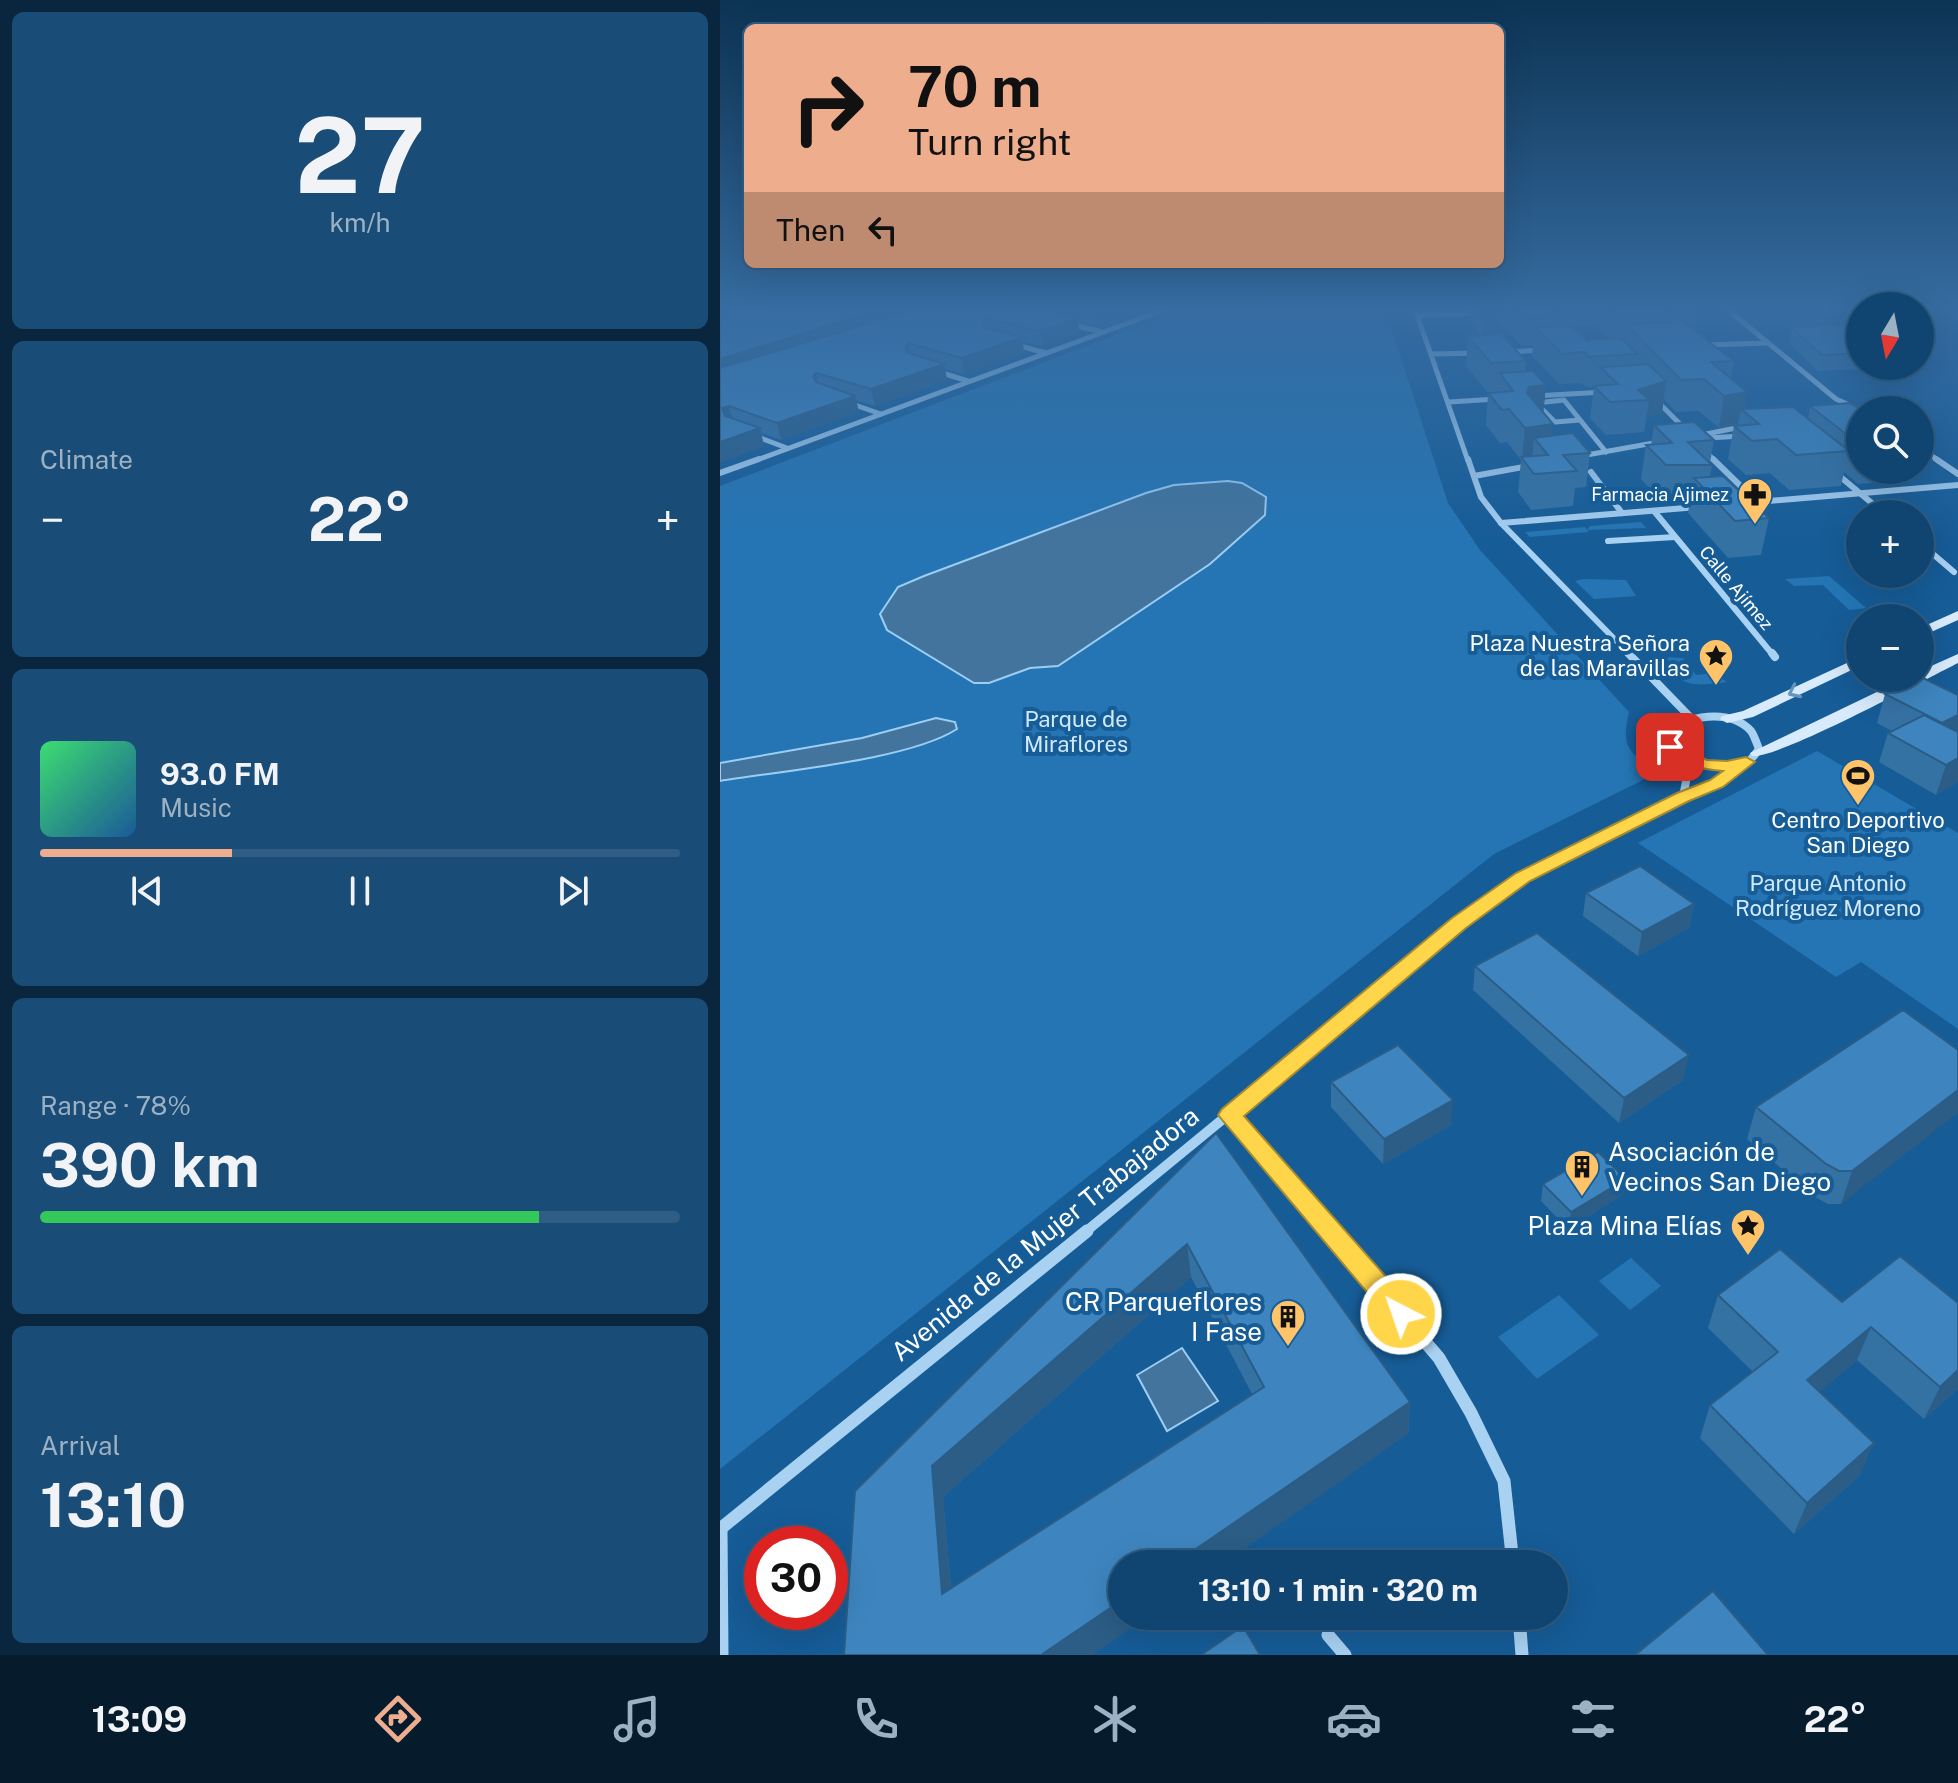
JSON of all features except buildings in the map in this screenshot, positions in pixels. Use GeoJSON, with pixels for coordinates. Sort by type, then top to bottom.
{"type":"FeatureCollection","features":[{"type":"Feature","properties":{"kind":"street"},"geometry":{"type":"LineString","coordinates":[[720,473],[955,386]]}},
{"type":"Feature","properties":{"kind":"street"},"geometry":{"type":"LineString","coordinates":[[1444,386],[1481,497],[1501,523],[1690,717]]}},
{"type":"Feature","properties":{"kind":"street"},"geometry":{"type":"LineString","coordinates":[[1820,386],[1846,404]]}},
{"type":"Feature","properties":{"kind":"street"},"geometry":{"type":"LineString","coordinates":[[1519,397],[1614,391]]}},
{"type":"Feature","properties":{"kind":"street"},"geometry":{"type":"LineString","coordinates":[[1449,402],[1503,398]]}},
{"type":"Feature","properties":{"kind":"street"},"geometry":{"type":"LineString","coordinates":[[1655,398],[1685,429]]}},
{"type":"Feature","properties":{"kind":"street"},"geometry":{"type":"LineString","coordinates":[[837,399],[882,414]]}},
{"type":"Feature","properties":{"kind":"street"},"geometry":{"type":"LineString","coordinates":[[1555,422],[1536,403],[1564,400],[1606,452]]}},
{"type":"Feature","properties":{"kind":"street"},"geometry":{"type":"LineString","coordinates":[[1840,411],[1846,410]]}},
{"type":"Feature","properties":{"kind":"street"},"geometry":{"type":"LineString","coordinates":[[1542,423],[1580,420]]}},
{"type":"Feature","properties":{"kind":"street"},"geometry":{"type":"LineString","coordinates":[[1747,426],[1688,439],[1756,435]]}},
{"type":"Feature","properties":{"kind":"street"},"geometry":{"type":"LineString","coordinates":[[746,433],[788,448]]}},
{"type":"Feature","properties":{"kind":"street"},"geometry":{"type":"LineString","coordinates":[[1576,457],[1673,440]]}},
{"type":"Feature","properties":{"kind":"street"},"geometry":{"type":"LineString","coordinates":[[1708,454],[1757,502]]}},
{"type":"Feature","properties":{"kind":"street"},"geometry":{"type":"LineString","coordinates":[[1934,457],[1958,474]]}},
{"type":"Feature","properties":{"kind":"street"},"geometry":{"type":"LineString","coordinates":[[1474,476],[1532,465]]}},
{"type":"Feature","properties":{"kind":"street"},"geometry":{"type":"LineString","coordinates":[[1830,468],[1868,500]]}},
{"type":"Feature","properties":{"kind":"street"},"geometry":{"type":"LineString","coordinates":[[1591,472],[1622,513]]}},
{"type":"Feature","properties":{"kind":"street"},"geometry":{"type":"LineString","coordinates":[[1741,503],[1958,485]]}},
{"type":"Feature","properties":{"kind":"street"},"geometry":{"type":"LineString","coordinates":[[1501,523],[1710,506]]}},
{"type":"Feature","properties":{"kind":"street","name":"Calle Ajímez"},"geometry":{"type":"LineString","coordinates":[[1654,511],[1775,657]]}},
{"type":"Feature","properties":{"kind":"street","name":"Calle Ajímez"},"geometry":{"type":"LineString","coordinates":[[1608,541],[1675,537]]}},
{"type":"Feature","properties":{"kind":"street"},"geometry":{"type":"LineString","coordinates":[[1934,555],[1954,572]]}},
{"type":"Feature","properties":{"kind":"street"},"geometry":{"type":"LineString","coordinates":[[1934,626],[1958,615]]}},
{"type":"Feature","properties":{"kind":"street","name":"Avenida de la Mujer Trabajadora"},"geometry":{"type":"LineString","coordinates":[[1934,669],[1958,658]]}},
{"type":"Feature","properties":{"kind":"street"},"geometry":{"type":"LineString","coordinates":[[1727,719],[1754,734],[1759,744],[1752,758],[1717,766],[1685,758],[1670,747],[1666,732],[1674,722],[1690,717],[1727,719],[1748,714],[1846,668]]}},
{"type":"Feature","properties":{"kind":"street","name":"Avenida de la Mujer Trabajadora"},"geometry":{"type":"LineString","coordinates":[[720,1528],[1230,1115],[1459,923],[1523,877],[1683,797],[1717,784],[1752,758],[1888,692]]}},
{"type":"Feature","properties":{"kind":"street"},"geometry":{"type":"LineString","coordinates":[[1683,797],[1687,776],[1685,758]]}},
{"type":"Feature","properties":{"kind":"street"},"geometry":{"type":"LineString","coordinates":[[1230,1115],[1439,1358],[1471,1413],[1504,1481],[1511,1550]]}},
{"type":"Feature","properties":{"kind":"street"},"geometry":{"type":"LineString","coordinates":[[720,1528],[722,1655]]}},
{"type":"Feature","properties":{"kind":"street"},"geometry":{"type":"LineString","coordinates":[[1520,1630],[1522,1655]]}},
{"type":"Feature","properties":{"kind":"street"},"geometry":{"type":"LineString","coordinates":[[1328,1635],[1345,1655]]}},
{"type":"Feature","properties":{"kind":"green space","name":"Parque de Miraflores"},"geometry":{"type":"Polygon","coordinates":[[[982,386],[1410,386],[1448,503],[1480,550],[1629,712],[1628,745],[1636,756],[1652,768],[1651,776],[1494,854],[720,1469],[720,486],[982,386]]]}},
{"type":"Feature","properties":{"kind":"green space"},"geometry":{"type":"Polygon","coordinates":[[[1641,522],[1646,528],[1588,530],[1530,537],[1525,532],[1585,527],[1587,530],[1590,526],[1641,522]]]}},
{"type":"Feature","properties":{"kind":"green space"},"geometry":{"type":"Polygon","coordinates":[[[1829,576],[1861,604],[1846,604],[1846,607],[1823,585],[1794,586],[1785,579],[1829,576]]]}},
{"type":"Feature","properties":{"kind":"green space"},"geometry":{"type":"Polygon","coordinates":[[[1626,580],[1636,596],[1594,599],[1575,581],[1626,580]]]}},
{"type":"Feature","properties":{"kind":"green space"},"geometry":{"type":"Polygon","coordinates":[[[1663,657],[1683,658],[1696,675],[1713,673],[1727,682],[1689,683],[1676,675],[1663,657]]]}},
{"type":"Feature","properties":{"kind":"green space","name":"Parque Antonio Rodríguez Moreno"},"geometry":{"type":"Polygon","coordinates":[[[1817,751],[1958,833],[1958,1029],[1861,962],[1836,977],[1638,843],[1817,751]]]}},
{"type":"Feature","properties":{"kind":"green space"},"geometry":{"type":"Polygon","coordinates":[[[1631,1258],[1661,1286],[1630,1310],[1599,1281],[1631,1258]]]}},
{"type":"Feature","properties":{"kind":"green space"},"geometry":{"type":"Polygon","coordinates":[[[1559,1295],[1599,1335],[1537,1379],[1498,1337],[1559,1295]]]}},
{"type":"Feature","properties":{"kind":"shaded area"},"geometry":{"type":"Polygon","coordinates":[[[1228,481],[1242,483],[1266,497],[1265,515],[1210,564],[1058,666],[1030,668],[989,683],[974,683],[887,630],[880,614],[898,587],[924,576],[1146,493],[1174,485],[1228,481]]]}},
{"type":"Feature","properties":{"kind":"shaded area"},"geometry":{"type":"Polygon","coordinates":[[[936,718],[955,722],[957,729],[935,740],[877,756],[720,781],[720,763],[862,738],[936,718]]]}},
{"type":"Feature","properties":{"kind":"shaded area"},"geometry":{"type":"Polygon","coordinates":[[[1182,1348],[1218,1401],[1167,1431],[1137,1375],[1182,1348]]]}},
{"type":"Feature","properties":{"kind":"place","name":"Farmacia Ajimez"},"geometry":{"type":"Point","coordinates":[1755,526]}},
{"type":"Feature","properties":{"kind":"place","name":"Plaza Nuestra Señora de las Maravillas"},"geometry":{"type":"Point","coordinates":[1716,687]}},
{"type":"Feature","properties":{"kind":"place","name":"Centro Deportivo San Diego"},"geometry":{"type":"Point","coordinates":[1858,807]}},
{"type":"Feature","properties":{"kind":"place","name":"Asociación de Vecinos San Diego"},"geometry":{"type":"Point","coordinates":[1582,1198]}},
{"type":"Feature","properties":{"kind":"place","name":"Plaza Mina Elías"},"geometry":{"type":"Point","coordinates":[1748,1257]}},
{"type":"Feature","properties":{"kind":"place","name":"CR Parqueflores I Fase"},"geometry":{"type":"Point","coordinates":[1288,1348]}},
{"type":"Feature","properties":{"kind":"route"},"geometry":{"type":"LineString","coordinates":[[1401,1314],[1230,1115],[1459,923],[1523,877],[1683,797],[1717,784],[1746,762],[1727,766],[1705,765],[1685,758],[1670,747]]}}]}
